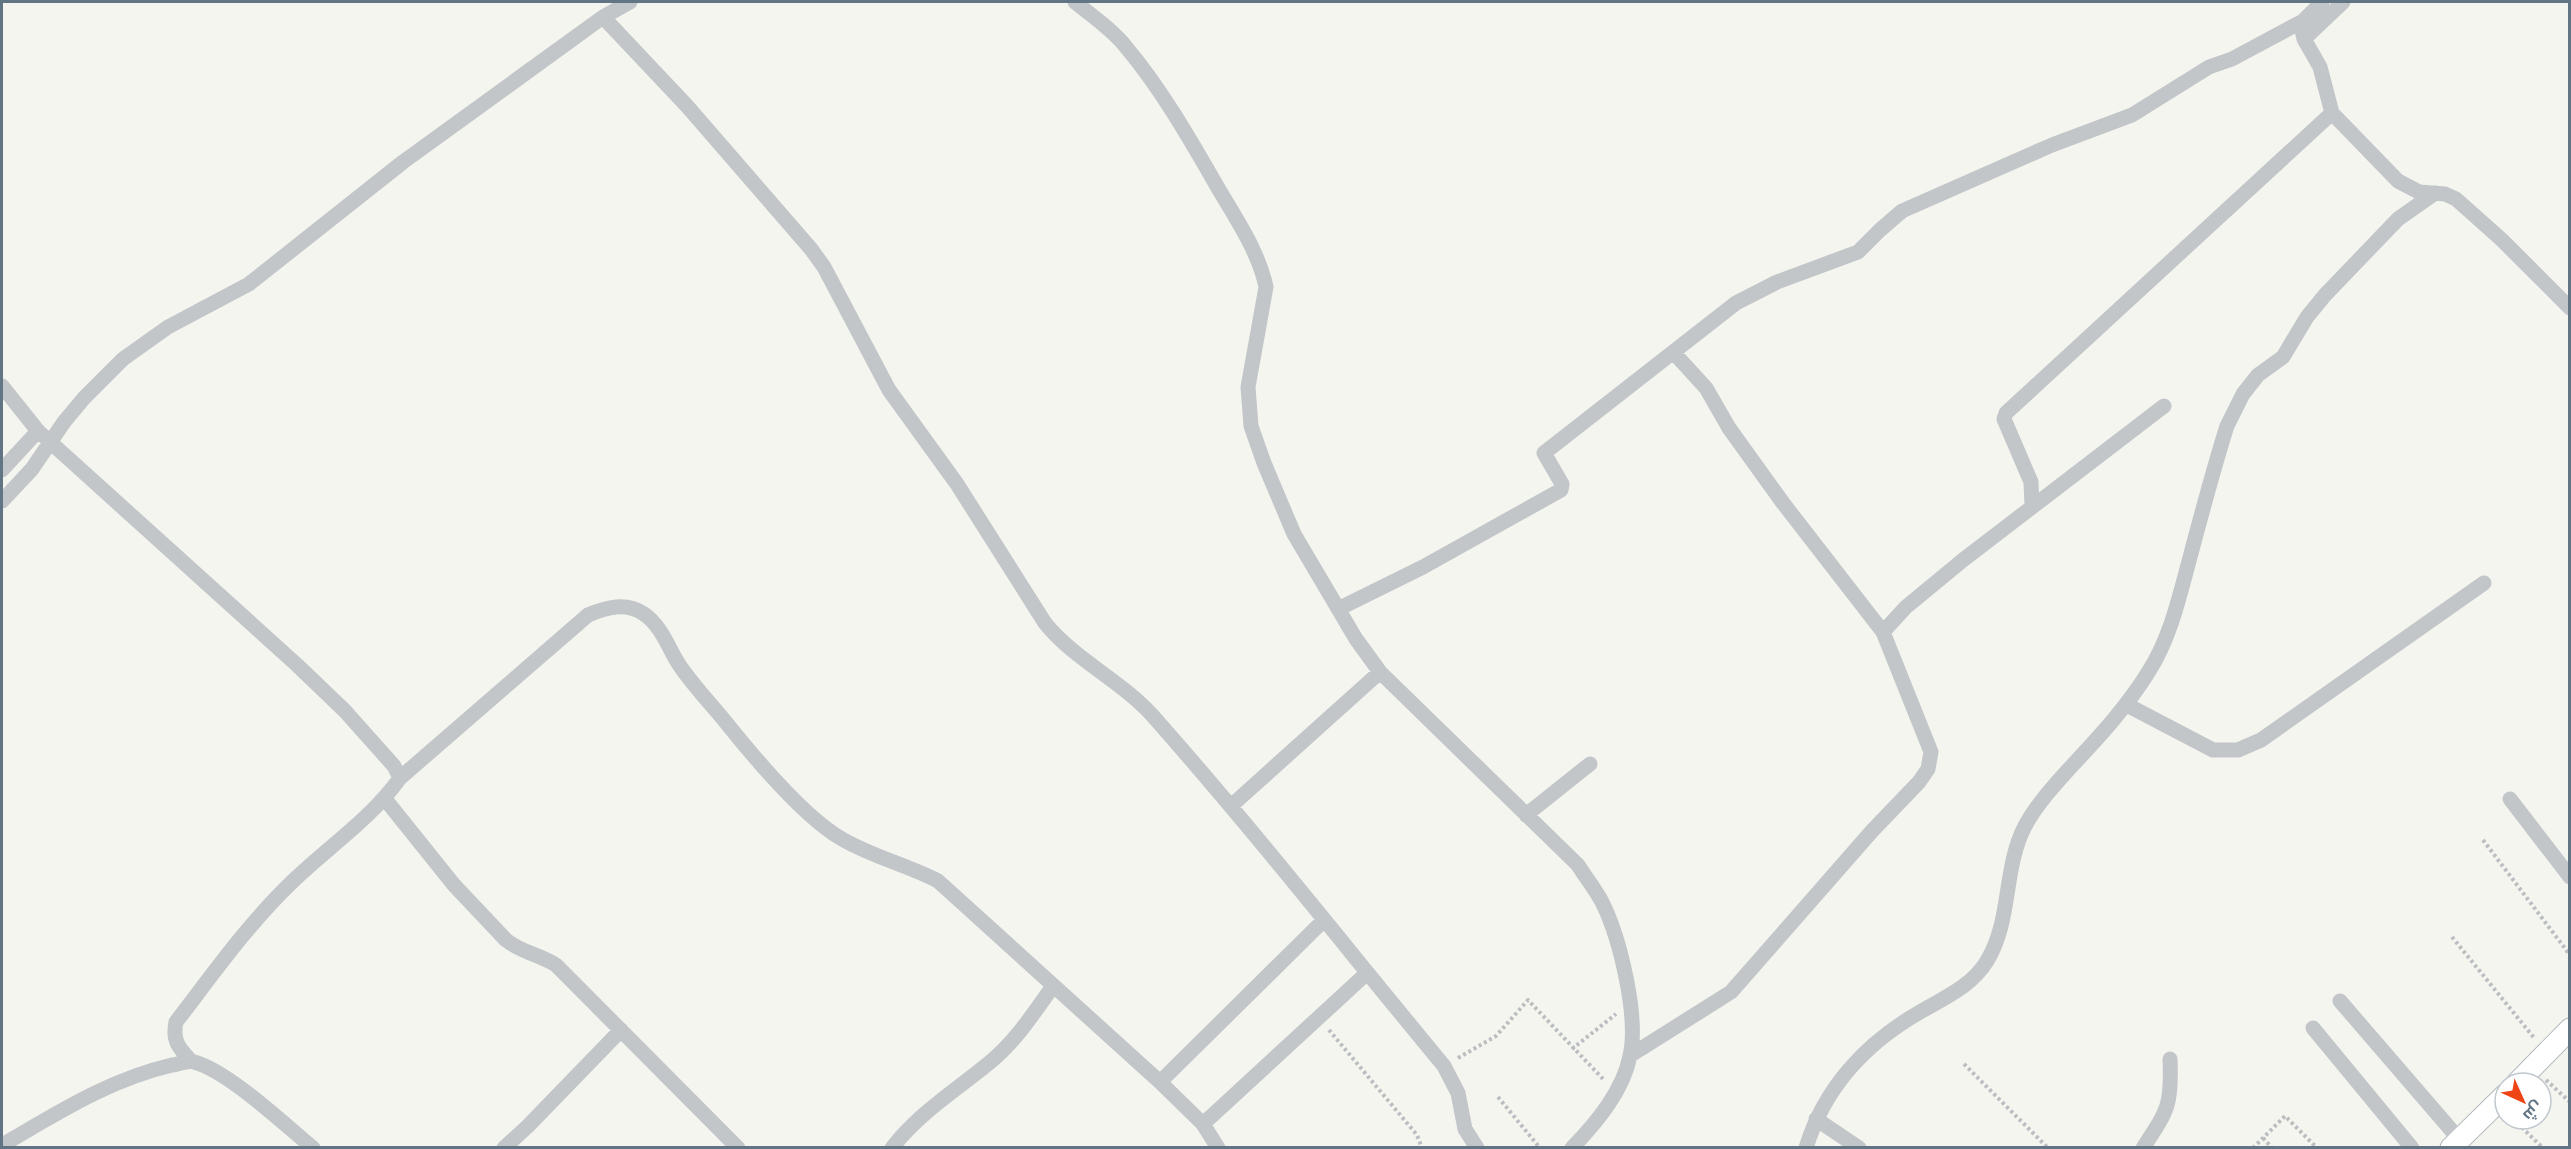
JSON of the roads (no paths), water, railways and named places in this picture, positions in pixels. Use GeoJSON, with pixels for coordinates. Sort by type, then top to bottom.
{"type":"FeatureCollection","features":[{"type":"Feature","properties":{"kind":"street"},"geometry":{"type":"LineString","coordinates":[[2,501],[32,469],[84,398],[123,359],[168,327],[249,284],[403,162],[603,17],[630,2]]}},
{"type":"Feature","properties":{"kind":"street"},"geometry":{"type":"LineString","coordinates":[[1075,2],[1125,45],[1157,90],[1190,139],[1239,223],[1263,272],[1266,286],[1248,387],[1251,426],[1294,534],[1356,639],[1380,672],[1578,865],[1602,903],[1619,948],[1631,1002],[1631,1055],[1617,1092],[1572,1148]]}},
{"type":"Feature","properties":{"kind":"street"},"geometry":{"type":"LineString","coordinates":[[1338,609],[1423,567],[1561,490],[1562,484],[1544,453],[1674,353],[1721,313],[1777,282],[1858,252],[1902,212],[2052,145],[2126,118],[2209,67],[2232,59],[2304,21],[2322,2]]}},
{"type":"Feature","properties":{"kind":"street"},"geometry":{"type":"LineString","coordinates":[[2304,39],[2343,2]]}},
{"type":"Feature","properties":{"kind":"street"},"geometry":{"type":"LineString","coordinates":[[603,17],[687,106],[811,249],[824,267],[889,390],[957,484],[1045,623],[1060,642],[1113,681],[1149,712],[1232,806],[1444,1066],[1458,1093],[1465,1129],[1477,1148]]}},
{"type":"Feature","properties":{"kind":"street"},"geometry":{"type":"LineString","coordinates":[[2304,21],[2302,30],[2304,39],[2320,67],[2332,113],[2398,181],[2419,192],[2435,193],[2456,199],[2502,240],[2570,308]]}},
{"type":"Feature","properties":{"kind":"street"},"geometry":{"type":"LineString","coordinates":[[2032,507],[2031,482],[2004,419],[2006,413],[2332,113]]}},
{"type":"Feature","properties":{"kind":"street"},"geometry":{"type":"LineString","coordinates":[[1810,1145],[1816,1119],[1830,1093],[1848,1070],[1893,1030],[1968,983],[1987,962],[1999,935],[2012,867],[2024,827],[2036,807],[2127,705],[2151,669],[2167,635],[2224,435],[2243,394],[2258,375],[2283,357],[2307,316],[2398,219],[2435,193]]}},
{"type":"Feature","properties":{"kind":"street"},"geometry":{"type":"LineString","coordinates":[[1631,1055],[1731,992],[1928,769],[1931,752],[1883,632],[1729,428],[1706,388],[1674,353]]}},
{"type":"Feature","properties":{"kind":"street"},"geometry":{"type":"LineString","coordinates":[[2,386],[38,431],[313,680],[382,753],[400,778]]}},
{"type":"Feature","properties":{"kind":"street"},"geometry":{"type":"LineString","coordinates":[[1883,632],[1906,607],[2164,406]]}},
{"type":"Feature","properties":{"kind":"street"},"geometry":{"type":"LineString","coordinates":[[2,470],[38,431]]}},
{"type":"Feature","properties":{"kind":"street"},"geometry":{"type":"LineString","coordinates":[[2127,705],[2213,750],[2238,750],[2261,740],[2484,583]]}},
{"type":"Feature","properties":{"kind":"street"},"geometry":{"type":"LineString","coordinates":[[313,1148],[233,1083],[192,1060],[177,1046],[173,1034],[176,1022],[248,928],[284,890],[385,800],[400,778],[588,615],[606,607],[627,607],[645,614],[659,629],[680,666],[747,748],[811,815],[840,838],[876,857],[910,867],[938,881],[1160,1082],[1203,1124],[1218,1148]]}},
{"type":"Feature","properties":{"kind":"street"},"geometry":{"type":"LineString","coordinates":[[1232,806],[1380,672]]}},
{"type":"Feature","properties":{"kind":"street"},"geometry":{"type":"LineString","coordinates":[[1526,815],[1590,764]]}},
{"type":"Feature","properties":{"kind":"street"},"geometry":{"type":"LineString","coordinates":[[2510,799],[2570,877]]}},
{"type":"Feature","properties":{"kind":"street"},"geometry":{"type":"LineString","coordinates":[[385,800],[454,885],[506,940],[515,947],[545,958],[556,965],[738,1148]]}},
{"type":"Feature","properties":{"kind":"street"},"geometry":{"type":"LineString","coordinates":[[1160,1082],[1324,920]]}},
{"type":"Feature","properties":{"kind":"street"},"geometry":{"type":"LineString","coordinates":[[1203,1124],[1367,974]]}},
{"type":"Feature","properties":{"kind":"street"},"geometry":{"type":"LineString","coordinates":[[892,1148],[934,1104],[990,1063],[1006,1047],[1053,986]]}},
{"type":"Feature","properties":{"kind":"street"},"geometry":{"type":"LineString","coordinates":[[2340,1001],[2455,1143],[2493,1107]]}},
{"type":"Feature","properties":{"kind":"street"},"geometry":{"type":"LineString","coordinates":[[2313,1028],[2412,1148]]}},
{"type":"Feature","properties":{"kind":"street"},"geometry":{"type":"LineString","coordinates":[[2529,1071],[2570,1029]]}},
{"type":"Feature","properties":{"kind":"street"},"geometry":{"type":"LineString","coordinates":[[504,1148],[621,1030]]}},
{"type":"Feature","properties":{"kind":"street"},"geometry":{"type":"LineString","coordinates":[[2143,1148],[2166,1113],[2171,1087],[2170,1059]]}},
{"type":"Feature","properties":{"kind":"street"},"geometry":{"type":"LineString","coordinates":[[2,1145],[104,1088],[138,1073],[192,1060]]}},
{"type":"Feature","properties":{"kind":"street"},"geometry":{"type":"LineString","coordinates":[[1816,1119],[1859,1148]]}}]}
